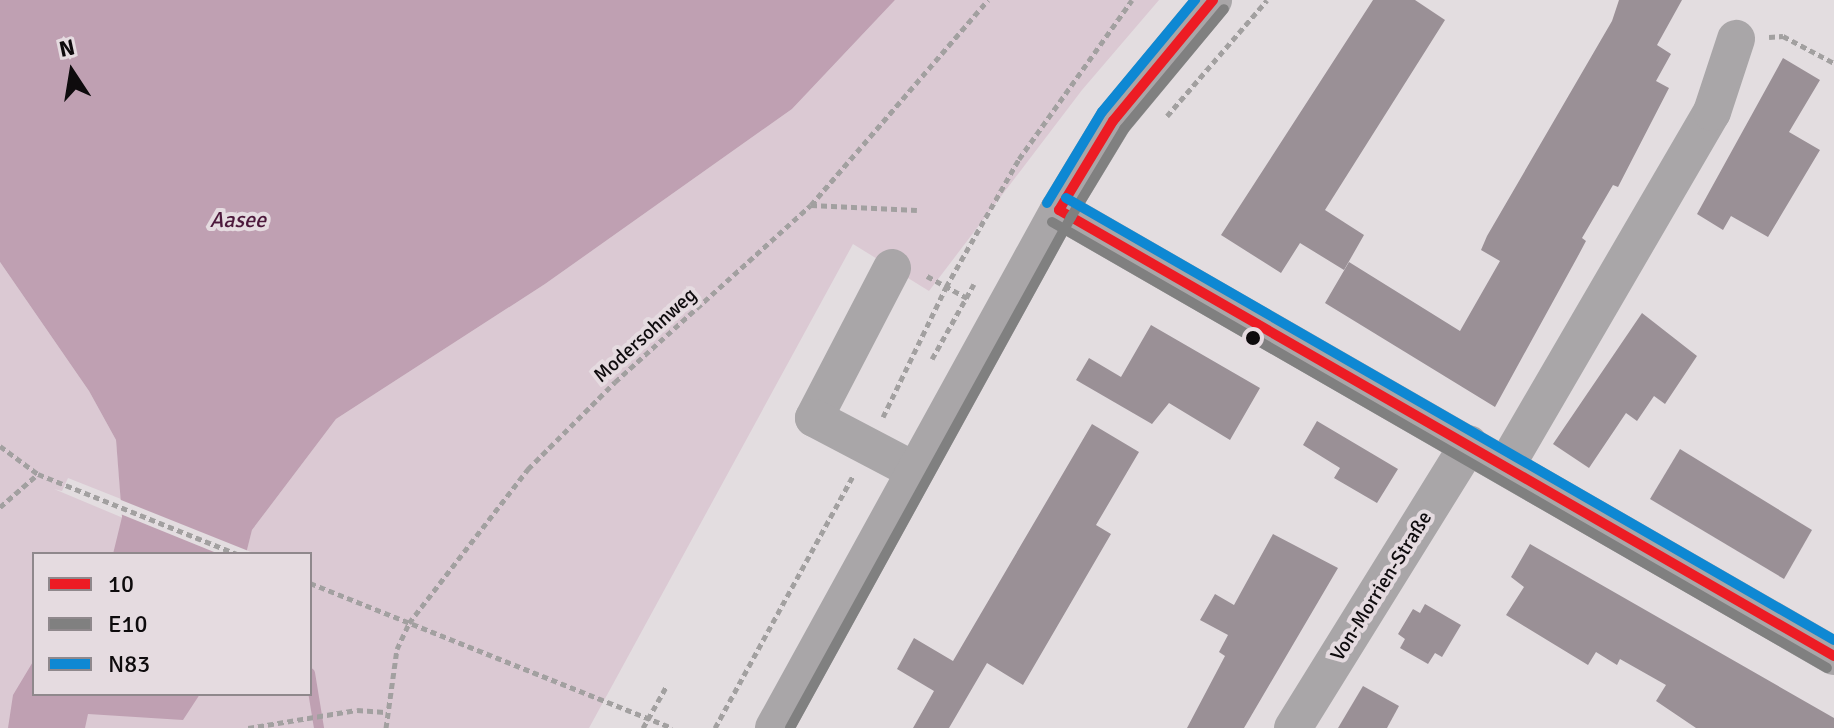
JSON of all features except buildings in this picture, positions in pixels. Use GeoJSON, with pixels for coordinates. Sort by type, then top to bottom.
{"type":"FeatureCollection","features":[{"type":"Feature","properties":{"kind":"street"},"geometry":{"type":"LineString","coordinates":[[774,728],[1059,210],[1113,121],[1213,0]]}},
{"type":"Feature","properties":{"kind":"street"},"geometry":{"type":"LineString","coordinates":[[1507,464],[1712,112],[1736,39]]}},
{"type":"Feature","properties":{"kind":"street"},"geometry":{"type":"LineString","coordinates":[[1059,210],[1507,464],[1834,656]]}},
{"type":"Feature","properties":{"kind":"street"},"geometry":{"type":"LineString","coordinates":[[892,268],[814,418],[915,471]]}},
{"type":"Feature","properties":{"kind":"street","name":"Von-Morrien-Straße"},"geometry":{"type":"LineString","coordinates":[[1293,728],[1469,444]]}},
{"type":"Feature","properties":{"kind":"path","name":"Modersohnweg"},"geometry":{"type":"LineString","coordinates":[[386,728],[385,712],[397,649],[409,623],[528,469],[615,382],[811,205],[988,0]]}},
{"type":"Feature","properties":{"kind":"path"},"geometry":{"type":"LineString","coordinates":[[715,728],[869,447],[946,287],[1019,159],[1132,0]]}},
{"type":"Feature","properties":{"kind":"path"},"geometry":{"type":"LineString","coordinates":[[1160,122],[1189,97],[1267,0]]}},
{"type":"Feature","properties":{"kind":"path"},"geometry":{"type":"LineString","coordinates":[[1736,39],[1783,36],[1834,63]]}},
{"type":"Feature","properties":{"kind":"path"},"geometry":{"type":"LineString","coordinates":[[811,205],[917,210]]}},
{"type":"Feature","properties":{"kind":"path"},"geometry":{"type":"LineString","coordinates":[[0,446],[38,474],[232,552]]}},
{"type":"Feature","properties":{"kind":"path"},"geometry":{"type":"LineString","coordinates":[[0,507],[38,474]]}},
{"type":"Feature","properties":{"kind":"path"},"geometry":{"type":"LineString","coordinates":[[312,584],[672,728]]}},
{"type":"Feature","properties":{"kind":"path"},"geometry":{"type":"LineString","coordinates":[[643,728],[666,687]]}},
{"type":"Feature","properties":{"kind":"path"},"geometry":{"type":"LineString","coordinates":[[248,728],[339,713],[385,712]]}},
{"type":"Feature","properties":{"kind":"shaded area"},"geometry":{"type":"Polygon","coordinates":[[[895,0],[1159,0],[1082,90],[929,291],[853,244],[589,728],[0,728],[0,262],[89,391],[116,440],[121,499],[68,478],[62,491],[54,489],[204,552],[32,552],[32,696],[312,696],[312,552],[246,552],[252,530],[336,419],[545,284],[792,109],[895,0]]]}},
{"type":"Feature","properties":{"kind":"water","name":"Aasee"},"geometry":{"type":"Polygon","coordinates":[[[0,0],[895,0],[792,109],[545,284],[336,419],[252,530],[246,552],[113,552],[122,517],[116,440],[89,391],[0,262],[0,0]]]}},
{"type":"Feature","properties":{"kind":"water"},"geometry":{"type":"Polygon","coordinates":[[[32,663],[32,696],[199,696],[183,720],[88,714],[85,728],[8,728],[13,695],[32,663]]]}},
{"type":"Feature","properties":{"kind":"pier"},"geometry":{"type":"Polygon","coordinates":[[[116,498],[251,552],[214,552],[118,513],[116,498]]]}},
{"type":"Feature","properties":{"kind":"waterway"},"geometry":{"type":"LineString","coordinates":[[312,685],[319,728]]}},
{"type":"Feature","properties":{"kind":"transit line","name":"N83"},"geometry":{"type":"LineString","coordinates":[[1047,203],[1102,112],[1195,0]]}},
{"type":"Feature","properties":{"kind":"transit line","name":"10"},"geometry":{"type":"LineString","coordinates":[[1059,210],[1113,121],[1213,0]]}},
{"type":"Feature","properties":{"kind":"transit line","name":"E10"},"geometry":{"type":"LineString","coordinates":[[790,728],[1071,217],[1124,129],[1224,9]]}},
{"type":"Feature","properties":{"kind":"transit line","name":"N83"},"geometry":{"type":"LineString","coordinates":[[1066,198],[1834,640]]}},
{"type":"Feature","properties":{"kind":"transit line","name":"10"},"geometry":{"type":"LineString","coordinates":[[1059,210],[1834,656]]}},
{"type":"Feature","properties":{"kind":"transit line","name":"E10"},"geometry":{"type":"LineString","coordinates":[[1052,222],[1827,668]]}}]}
